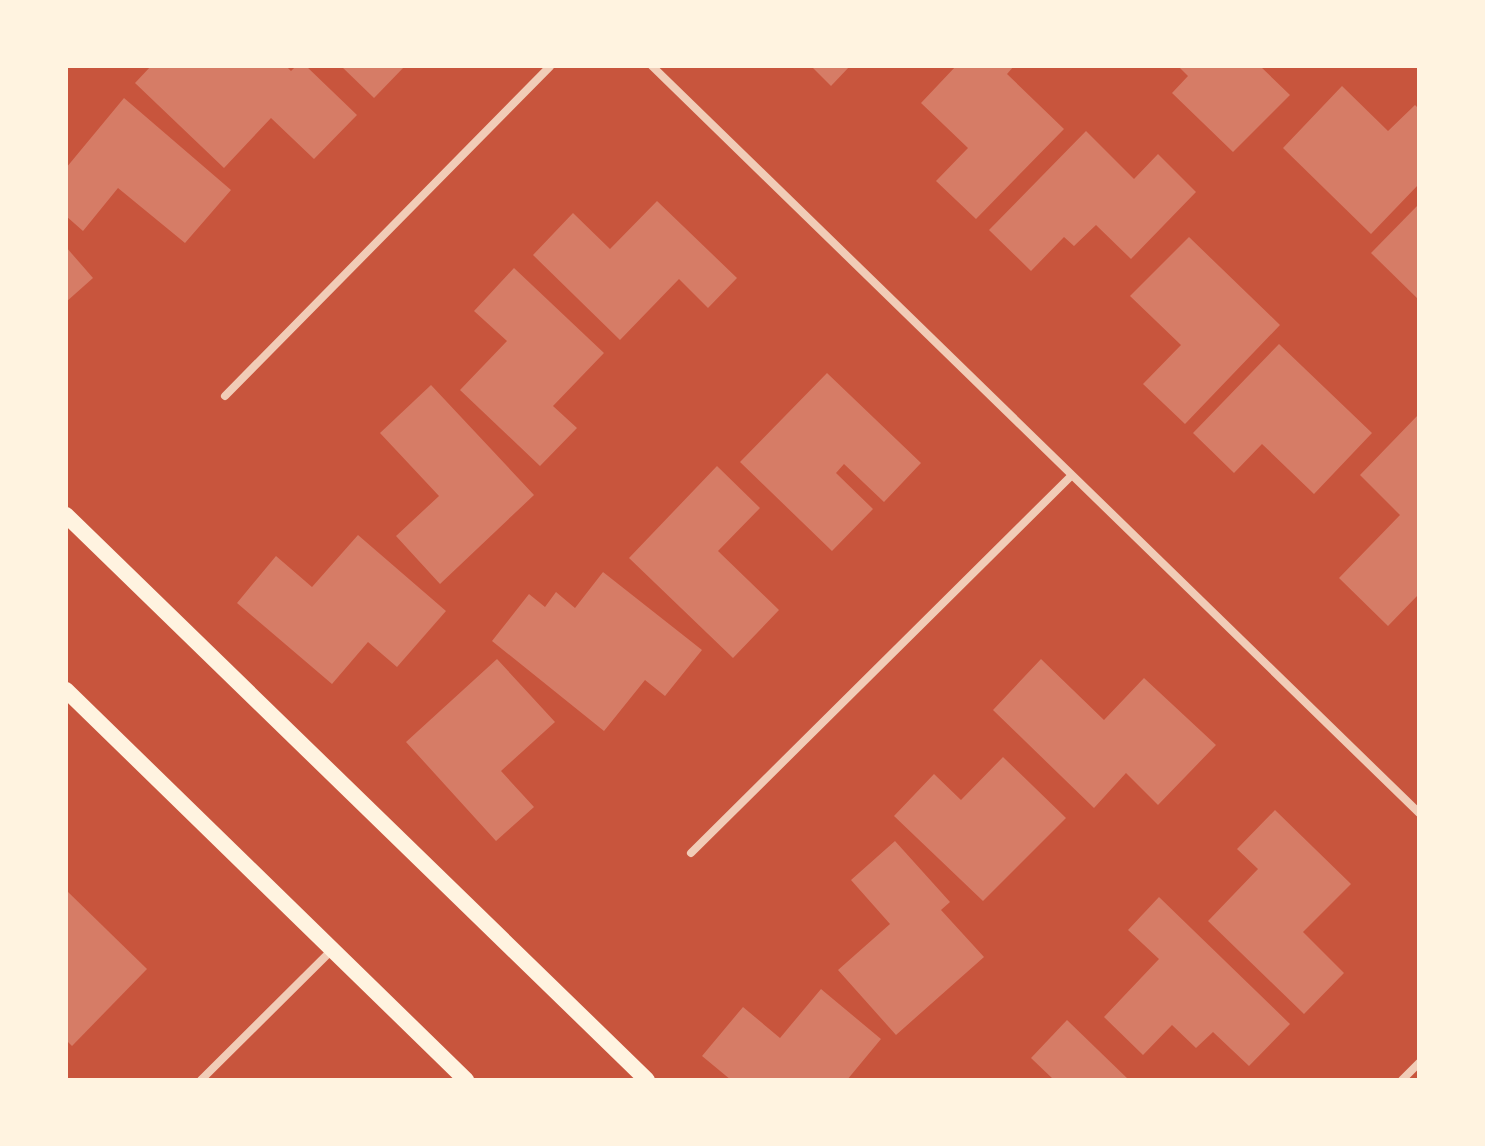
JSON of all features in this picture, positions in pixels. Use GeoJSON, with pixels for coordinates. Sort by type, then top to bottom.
{"type":"FeatureCollection","features":[{"type":"Feature","properties":{"kind":"main road"},"geometry":{"type":"LineString","coordinates":[[66,515],[647,1080]]}},
{"type":"Feature","properties":{"kind":"main road"},"geometry":{"type":"LineString","coordinates":[[66,690],[466,1080]]}},
{"type":"Feature","properties":{"kind":"street"},"geometry":{"type":"LineString","coordinates":[[225,396],[550,66]]}},
{"type":"Feature","properties":{"kind":"street"},"geometry":{"type":"LineString","coordinates":[[652,66],[1419,813]]}},
{"type":"Feature","properties":{"kind":"street"},"geometry":{"type":"LineString","coordinates":[[691,853],[1071,476]]}},
{"type":"Feature","properties":{"kind":"street"},"geometry":{"type":"LineString","coordinates":[[201,1080],[333,949]]}},
{"type":"Feature","properties":{"kind":"street"},"geometry":{"type":"LineString","coordinates":[[1402,1080],[1419,1063]]}},
{"type":"Feature","properties":{"kind":"building"},"geometry":{"type":"Polygon","coordinates":[[[151,66],[286,66],[291,71],[296,66],[306,66],[357,115],[314,159],[271,118],[224,168],[135,83],[151,66]]]}},
{"type":"Feature","properties":{"kind":"building"},"geometry":{"type":"Polygon","coordinates":[[[341,66],[405,66],[374,98],[341,66]]]}},
{"type":"Feature","properties":{"kind":"building"},"geometry":{"type":"Polygon","coordinates":[[[811,66],[850,66],[831,86],[811,66]]]}},
{"type":"Feature","properties":{"kind":"building"},"geometry":{"type":"Polygon","coordinates":[[[956,66],[1014,66],[1007,74],[1064,129],[976,219],[936,181],[968,148],[921,103],[956,66]]]}},
{"type":"Feature","properties":{"kind":"building"},"geometry":{"type":"Polygon","coordinates":[[[1178,66],[1260,66],[1290,95],[1233,152],[1172,93],[1188,76],[1178,66]]]}},
{"type":"Feature","properties":{"kind":"building"},"geometry":{"type":"Polygon","coordinates":[[[1342,86],[1388,131],[1415,105],[1419,109],[1419,184],[1371,234],[1283,148],[1342,86]]]}},
{"type":"Feature","properties":{"kind":"building"},"geometry":{"type":"Polygon","coordinates":[[[124,98],[231,190],[185,243],[118,188],[83,231],[66,216],[66,168],[124,98]]]}},
{"type":"Feature","properties":{"kind":"building"},"geometry":{"type":"Polygon","coordinates":[[[1086,131],[1134,179],[1158,154],[1196,192],[1131,259],[1096,225],[1074,246],[1064,237],[1031,271],[989,230],[1086,131]]]}},
{"type":"Feature","properties":{"kind":"building"},"geometry":{"type":"Polygon","coordinates":[[[657,201],[737,278],[708,308],[679,279],[620,340],[533,255],[573,213],[610,249],[657,201]]]}},
{"type":"Feature","properties":{"kind":"building"},"geometry":{"type":"Polygon","coordinates":[[[1419,204],[1419,300],[1371,253],[1419,204]]]}},
{"type":"Feature","properties":{"kind":"building"},"geometry":{"type":"Polygon","coordinates":[[[1189,237],[1280,325],[1185,424],[1143,384],[1181,345],[1130,296],[1189,237]]]}},
{"type":"Feature","properties":{"kind":"building"},"geometry":{"type":"Polygon","coordinates":[[[66,247],[93,278],[66,302],[66,247]]]}},
{"type":"Feature","properties":{"kind":"building"},"geometry":{"type":"Polygon","coordinates":[[[514,268],[604,353],[553,406],[577,428],[540,466],[460,390],[507,341],[474,311],[514,268]]]}},
{"type":"Feature","properties":{"kind":"building"},"geometry":{"type":"Polygon","coordinates":[[[1279,344],[1372,433],[1314,494],[1262,444],[1234,473],[1193,433],[1279,344]]]}},
{"type":"Feature","properties":{"kind":"building"},"geometry":{"type":"Polygon","coordinates":[[[827,373],[921,463],[884,502],[844,464],[836,473],[873,509],[832,551],[740,462],[827,373]]]}},
{"type":"Feature","properties":{"kind":"building"},"geometry":{"type":"Polygon","coordinates":[[[431,385],[534,495],[440,584],[396,536],[439,496],[380,433],[431,385]]]}},
{"type":"Feature","properties":{"kind":"building"},"geometry":{"type":"Polygon","coordinates":[[[1419,414],[1419,594],[1388,626],[1339,578],[1400,515],[1360,475],[1419,414]]]}},
{"type":"Feature","properties":{"kind":"building"},"geometry":{"type":"Polygon","coordinates":[[[717,466],[760,508],[718,551],[779,610],[733,658],[629,558],[717,466]]]}},
{"type":"Feature","properties":{"kind":"building"},"geometry":{"type":"Polygon","coordinates":[[[358,535],[446,611],[397,667],[368,642],[332,684],[237,603],[276,556],[312,587],[358,535]]]}},
{"type":"Feature","properties":{"kind":"building"},"geometry":{"type":"Polygon","coordinates":[[[603,572],[702,650],[665,696],[645,680],[604,731],[492,641],[529,594],[545,607],[556,592],[575,608],[603,572]]]}},
{"type":"Feature","properties":{"kind":"building"},"geometry":{"type":"Polygon","coordinates":[[[497,659],[555,722],[501,771],[534,807],[496,841],[406,742],[497,659]]]}},
{"type":"Feature","properties":{"kind":"building"},"geometry":{"type":"Polygon","coordinates":[[[1041,659],[1104,720],[1144,678],[1216,745],[1158,805],[1126,773],[1094,808],[993,710],[1041,659]]]}},
{"type":"Feature","properties":{"kind":"building"},"geometry":{"type":"Polygon","coordinates":[[[1003,757],[1066,818],[983,901],[894,816],[934,774],[961,800],[1003,757]]]}},
{"type":"Feature","properties":{"kind":"building"},"geometry":{"type":"Polygon","coordinates":[[[1275,810],[1351,884],[1303,932],[1344,973],[1304,1014],[1208,921],[1258,869],[1237,849],[1275,810]]]}},
{"type":"Feature","properties":{"kind":"building"},"geometry":{"type":"Polygon","coordinates":[[[895,841],[950,902],[941,910],[984,957],[896,1035],[838,970],[890,924],[851,880],[895,841]]]}},
{"type":"Feature","properties":{"kind":"building"},"geometry":{"type":"Polygon","coordinates":[[[66,890],[147,969],[72,1046],[66,1040],[66,890]]]}},
{"type":"Feature","properties":{"kind":"building"},"geometry":{"type":"Polygon","coordinates":[[[1159,897],[1290,1024],[1249,1066],[1213,1032],[1196,1048],[1172,1025],[1143,1055],[1104,1017],[1159,959],[1128,930],[1159,897]]]}},
{"type":"Feature","properties":{"kind":"building"},"geometry":{"type":"Polygon","coordinates":[[[821,989],[881,1039],[847,1080],[731,1080],[702,1056],[743,1007],[780,1038],[821,989]]]}},
{"type":"Feature","properties":{"kind":"building"},"geometry":{"type":"Polygon","coordinates":[[[1067,1020],[1129,1080],[1054,1080],[1031,1058],[1067,1020]]]}}]}
